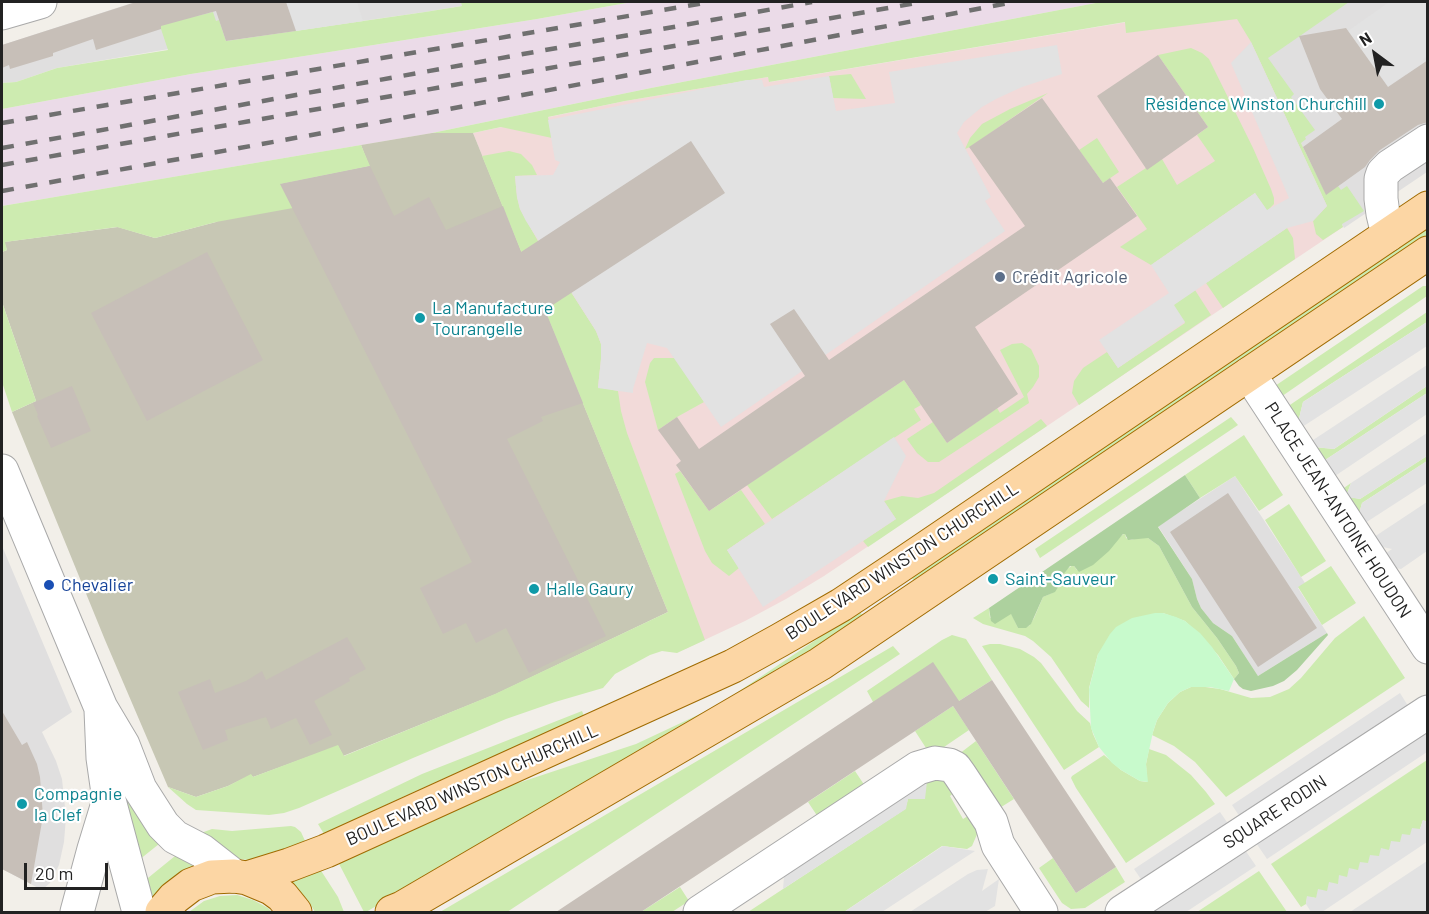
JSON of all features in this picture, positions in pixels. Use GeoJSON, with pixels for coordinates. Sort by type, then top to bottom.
{"type":"FeatureCollection","features":[{"type":"Feature","properties":{"kind":"main road","name":"BOULEVARD WINSTON CHURCHILL"},"geometry":{"type":"LineString","coordinates":[[162,912],[174,898],[191,885],[212,877],[240,877],[289,865],[337,846],[733,666],[780,640],[841,605],[895,570],[1428,208]]}},
{"type":"Feature","properties":{"kind":"main road","name":"BOULEVARD WINSTON CHURCHILL"},"geometry":{"type":"LineString","coordinates":[[392,912],[820,664],[1427,253]]}},
{"type":"Feature","properties":{"kind":"main road"},"geometry":{"type":"LineString","coordinates":[[240,877],[271,888],[282,896],[295,912]]}},
{"type":"Feature","properties":{"kind":"street"},"geometry":{"type":"LineString","coordinates":[[2,14],[40,2]]}},
{"type":"Feature","properties":{"kind":"street"},"geometry":{"type":"LineString","coordinates":[[1388,235],[1381,199],[1383,173],[1389,166],[1428,141]]}},
{"type":"Feature","properties":{"kind":"street","name":"PLACE JEAN-ANTOINE HOUDON"},"geometry":{"type":"LineString","coordinates":[[1249,374],[1428,647]]}},
{"type":"Feature","properties":{"kind":"street"},"geometry":{"type":"LineString","coordinates":[[2,471],[101,708],[123,745],[140,789],[163,825],[176,837],[202,851],[240,877]]}},
{"type":"Feature","properties":{"kind":"street"},"geometry":{"type":"LineString","coordinates":[[101,708],[103,758],[109,800],[139,912]]}},
{"type":"Feature","properties":{"kind":"street","name":"SQUARE RODIN"},"geometry":{"type":"LineString","coordinates":[[1122,912],[1428,712]]}},
{"type":"Feature","properties":{"kind":"street"},"geometry":{"type":"LineString","coordinates":[[700,912],[918,768],[934,763],[955,768],[991,822],[998,845],[1041,912]]}},
{"type":"Feature","properties":{"kind":"street"},"geometry":{"type":"LineString","coordinates":[[80,904],[109,800]]}},
{"type":"Feature","properties":{"kind":"shaded area"},"geometry":{"type":"Polygon","coordinates":[[[135,2],[486,2],[181,47],[57,68],[16,82],[2,83],[2,45],[135,2]]]}},
{"type":"Feature","properties":{"kind":"shaded area"},"geometry":{"type":"Polygon","coordinates":[[[286,2],[357,2],[363,21],[296,31],[286,2]]]}},
{"type":"Feature","properties":{"kind":"shaded area"},"geometry":{"type":"Polygon","coordinates":[[[632,2],[1101,2],[651,88],[432,133],[2,206],[2,109],[191,74],[632,2]]]}},
{"type":"Feature","properties":{"kind":"shaded area"},"geometry":{"type":"Polygon","coordinates":[[[1250,2],[1427,2],[1427,172],[1344,228],[1234,4],[1250,2]]]}},
{"type":"Feature","properties":{"kind":"shaded area"},"geometry":{"type":"Polygon","coordinates":[[[1389,2],[1427,2],[1428,56],[1423,59],[1425,62],[1409,78],[1406,74],[1388,87],[1348,31],[1389,2]]]}},
{"type":"Feature","properties":{"kind":"shaded area"},"geometry":{"type":"Polygon","coordinates":[[[1234,4],[1343,227],[824,576],[745,621],[683,650],[473,133],[625,101],[768,77],[770,82],[1234,4]]]}},
{"type":"Feature","properties":{"kind":"shaded area"},"geometry":{"type":"Polygon","coordinates":[[[1251,42],[1327,206],[1313,221],[1287,228],[1174,305],[1185,322],[1118,368],[1099,340],[1169,293],[1151,265],[1255,193],[1267,210],[1289,198],[1231,63],[1251,42]]]}},
{"type":"Feature","properties":{"kind":"shaded area"},"geometry":{"type":"Polygon","coordinates":[[[1057,45],[1062,74],[1022,87],[996,99],[964,122],[957,133],[991,197],[985,201],[1005,231],[721,427],[667,348],[647,343],[633,393],[598,388],[601,344],[596,331],[526,221],[517,197],[515,176],[553,175],[560,162],[555,160],[548,120],[747,80],[762,80],[764,87],[829,76],[836,111],[895,103],[889,72],[1057,45]]]}},
{"type":"Feature","properties":{"kind":"shaded area"},"geometry":{"type":"Polygon","coordinates":[[[432,133],[473,133],[668,612],[496,694],[343,756],[338,746],[253,777],[251,775],[196,797],[168,787],[12,412],[36,401],[2,302],[2,252],[7,250],[4,242],[118,227],[155,238],[216,222],[280,184],[369,166],[361,145],[432,133]]]}},
{"type":"Feature","properties":{"kind":"shaded area"},"geometry":{"type":"Polygon","coordinates":[[[1427,322],[1427,346],[1296,431],[1303,402],[1427,322]]]}},
{"type":"Feature","properties":{"kind":"shaded area"},"geometry":{"type":"Polygon","coordinates":[[[1427,365],[1427,386],[1334,449],[1304,446],[1427,365]]]}},
{"type":"Feature","properties":{"kind":"shaded area"},"geometry":{"type":"Polygon","coordinates":[[[1427,393],[1427,414],[1335,476],[1316,466],[1427,393]]]}},
{"type":"Feature","properties":{"kind":"shaded area"},"geometry":{"type":"Polygon","coordinates":[[[1427,433],[1427,456],[1360,499],[1346,497],[1351,483],[1427,433]]]}},
{"type":"Feature","properties":{"kind":"shaded area"},"geometry":{"type":"Polygon","coordinates":[[[894,437],[906,456],[884,501],[896,519],[763,607],[727,550],[894,437]]]}},
{"type":"Feature","properties":{"kind":"shaded area"},"geometry":{"type":"Polygon","coordinates":[[[1427,461],[1427,483],[1362,525],[1356,525],[1362,503],[1427,461]]]}},
{"type":"Feature","properties":{"kind":"shaded area"},"geometry":{"type":"Polygon","coordinates":[[[1235,476],[1305,583],[1298,588],[1327,633],[1258,676],[1232,636],[1213,623],[1201,608],[1192,579],[1158,526],[1235,476]]]}},
{"type":"Feature","properties":{"kind":"shaded area"},"geometry":{"type":"Polygon","coordinates":[[[1427,502],[1427,551],[1401,569],[1384,566],[1379,558],[1392,549],[1369,544],[1371,539],[1427,502]]]}},
{"type":"Feature","properties":{"kind":"shaded area"},"geometry":{"type":"Polygon","coordinates":[[[2,546],[72,712],[42,732],[62,779],[66,817],[59,865],[50,883],[42,890],[2,869],[2,546]]]}},
{"type":"Feature","properties":{"kind":"shaded area"},"geometry":{"type":"Polygon","coordinates":[[[1400,693],[1410,709],[1242,820],[1232,805],[1400,693]]]}},
{"type":"Feature","properties":{"kind":"shaded area"},"geometry":{"type":"Polygon","coordinates":[[[1423,728],[1427,734],[1427,752],[1267,859],[1254,840],[1423,728]]]}},
{"type":"Feature","properties":{"kind":"shaded area"},"geometry":{"type":"Polygon","coordinates":[[[928,773],[925,799],[908,799],[906,809],[783,889],[785,865],[928,773]]]}},
{"type":"Feature","properties":{"kind":"shaded area"},"geometry":{"type":"Polygon","coordinates":[[[1220,812],[1231,828],[1145,885],[1134,869],[1220,812]]]}},
{"type":"Feature","properties":{"kind":"shaded area"},"geometry":{"type":"Polygon","coordinates":[[[1423,820],[1427,822],[1427,842],[1322,912],[1311,912],[1306,904],[1307,896],[1316,898],[1318,889],[1327,891],[1329,882],[1338,884],[1339,875],[1347,877],[1349,868],[1358,870],[1360,862],[1368,863],[1370,855],[1379,856],[1381,848],[1389,850],[1391,841],[1400,842],[1402,834],[1410,835],[1412,828],[1420,829],[1423,820]]]}},
{"type":"Feature","properties":{"kind":"shaded area"},"geometry":{"type":"Polygon","coordinates":[[[943,846],[975,851],[882,912],[844,912],[943,846]]]}},
{"type":"Feature","properties":{"kind":"shaded area"},"geometry":{"type":"Polygon","coordinates":[[[1243,847],[1256,866],[1186,912],[1145,912],[1243,847]]]}},
{"type":"Feature","properties":{"kind":"shaded area"},"geometry":{"type":"Polygon","coordinates":[[[1427,861],[1427,911],[1350,912],[1427,861]]]}},
{"type":"Feature","properties":{"kind":"shaded area"},"geometry":{"type":"Polygon","coordinates":[[[988,869],[982,891],[999,879],[995,906],[985,912],[910,912],[968,874],[988,869]]]}},
{"type":"Feature","properties":{"kind":"green space"},"geometry":{"type":"Polygon","coordinates":[[[168,2],[192,2],[197,16],[213,12],[216,21],[219,20],[226,41],[462,6],[461,2],[632,2],[191,74],[2,109],[2,83],[16,82],[57,68],[168,50],[159,23],[172,19],[168,2]]]}},
{"type":"Feature","properties":{"kind":"green space"},"geometry":{"type":"Polygon","coordinates":[[[1101,2],[1349,2],[1268,58],[1294,94],[1291,97],[1315,130],[1301,143],[1326,194],[1338,186],[1341,190],[1347,186],[1364,211],[1342,224],[1343,227],[1323,240],[1316,234],[1313,221],[1327,206],[1251,42],[1237,19],[1126,33],[1125,22],[769,82],[768,77],[625,101],[548,117],[552,138],[501,127],[473,133],[432,133],[651,88],[1101,2]]]}},
{"type":"Feature","properties":{"kind":"green space"},"geometry":{"type":"Polygon","coordinates":[[[1191,48],[1209,59],[1253,148],[1271,189],[1274,204],[1267,211],[1255,193],[1151,265],[1120,247],[1147,229],[1117,187],[1162,159],[1177,185],[1215,161],[1197,135],[1208,127],[1158,55],[1191,48]]]}},
{"type":"Feature","properties":{"kind":"green space"},"geometry":{"type":"Polygon","coordinates":[[[851,74],[866,99],[833,98],[829,76],[851,74]]]}},
{"type":"Feature","properties":{"kind":"green space"},"geometry":{"type":"Polygon","coordinates":[[[1048,93],[965,149],[970,138],[982,124],[1048,93]]]}},
{"type":"Feature","properties":{"kind":"green space"},"geometry":{"type":"Polygon","coordinates":[[[1097,138],[1119,172],[1103,183],[1079,150],[1097,138]]]}},
{"type":"Feature","properties":{"kind":"green space"},"geometry":{"type":"Polygon","coordinates":[[[361,145],[370,166],[281,184],[293,208],[216,222],[155,238],[117,227],[5,242],[7,250],[2,252],[2,206],[361,145]]]}},
{"type":"Feature","properties":{"kind":"green space"},"geometry":{"type":"Polygon","coordinates":[[[509,151],[521,154],[532,165],[537,175],[515,176],[520,209],[596,331],[601,344],[598,387],[618,391],[627,433],[705,640],[677,653],[662,651],[650,655],[615,674],[603,688],[506,719],[299,808],[269,815],[196,810],[168,787],[196,797],[228,786],[251,774],[253,777],[338,745],[344,756],[495,694],[668,612],[482,156],[509,151]]]}},
{"type":"Feature","properties":{"kind":"green space"},"geometry":{"type":"Polygon","coordinates":[[[1427,225],[1427,235],[1277,339],[915,582],[911,577],[1427,225]]]}},
{"type":"Feature","properties":{"kind":"green space"},"geometry":{"type":"Polygon","coordinates":[[[1287,228],[1293,238],[1295,259],[1223,308],[1206,283],[1287,228]]]}},
{"type":"Feature","properties":{"kind":"green space"},"geometry":{"type":"Polygon","coordinates":[[[1423,286],[1427,286],[1427,296],[1275,401],[1269,390],[1423,286]]]}},
{"type":"Feature","properties":{"kind":"green space"},"geometry":{"type":"Polygon","coordinates":[[[1195,290],[1211,315],[1079,405],[1072,393],[1074,381],[1083,368],[1107,352],[1118,368],[1185,323],[1173,305],[1195,290]]]}},
{"type":"Feature","properties":{"kind":"green space"},"geometry":{"type":"Polygon","coordinates":[[[2,302],[36,401],[12,412],[2,382],[2,302]]]}},
{"type":"Feature","properties":{"kind":"green space"},"geometry":{"type":"Polygon","coordinates":[[[1427,312],[1427,322],[1303,402],[1296,431],[1281,411],[1427,312]]]}},
{"type":"Feature","properties":{"kind":"green space"},"geometry":{"type":"Polygon","coordinates":[[[1022,343],[1031,349],[1039,366],[1039,377],[1027,394],[1029,403],[939,462],[928,462],[917,453],[907,439],[933,422],[947,443],[997,408],[1000,413],[1024,397],[1000,350],[1012,344],[1022,343]]]}},
{"type":"Feature","properties":{"kind":"green space"},"geometry":{"type":"Polygon","coordinates":[[[654,358],[676,358],[704,402],[658,430],[645,382],[650,363],[654,358]]]}},
{"type":"Feature","properties":{"kind":"green space"},"geometry":{"type":"Polygon","coordinates":[[[904,380],[921,405],[914,409],[921,420],[772,519],[747,485],[904,380]]]}},
{"type":"Feature","properties":{"kind":"green space"},"geometry":{"type":"Polygon","coordinates":[[[1427,386],[1427,393],[1316,466],[1304,446],[1334,449],[1427,386]]]}},
{"type":"Feature","properties":{"kind":"green space"},"geometry":{"type":"Polygon","coordinates":[[[1231,417],[1238,425],[1040,558],[1035,549],[1231,417]]]}},
{"type":"Feature","properties":{"kind":"green space"},"geometry":{"type":"Polygon","coordinates":[[[1041,419],[1047,426],[868,547],[863,541],[896,519],[884,501],[902,496],[918,498],[934,493],[1041,419]]]}},
{"type":"Feature","properties":{"kind":"green space"},"geometry":{"type":"Polygon","coordinates":[[[1244,435],[1283,495],[1259,511],[1235,476],[1200,498],[1185,475],[1244,435]]]}},
{"type":"Feature","properties":{"kind":"green space"},"geometry":{"type":"Polygon","coordinates":[[[1427,456],[1427,461],[1362,503],[1356,525],[1341,490],[1351,483],[1346,496],[1360,499],[1427,456]]]}},
{"type":"Feature","properties":{"kind":"green space"},"geometry":{"type":"Polygon","coordinates":[[[680,471],[709,511],[741,490],[765,524],[727,550],[739,568],[729,576],[712,563],[705,551],[675,474],[680,471]]]}},
{"type":"Feature","properties":{"kind":"green space"},"geometry":{"type":"Polygon","coordinates":[[[1185,475],[1200,498],[1158,527],[1192,579],[1201,608],[1213,623],[1232,636],[1258,676],[1327,633],[1328,635],[1284,681],[1251,691],[1239,686],[1234,679],[1239,673],[1236,666],[1192,607],[1159,546],[1148,538],[1128,540],[1123,534],[1093,565],[1079,572],[1074,566],[1070,566],[1055,592],[1043,597],[1031,624],[1026,628],[1018,628],[1011,614],[995,624],[991,621],[989,608],[1185,475]]]}},
{"type":"Feature","properties":{"kind":"green space"},"geometry":{"type":"Polygon","coordinates":[[[1289,504],[1326,561],[1301,577],[1265,520],[1289,504]]]}},
{"type":"Feature","properties":{"kind":"green space"},"geometry":{"type":"Polygon","coordinates":[[[1125,533],[1126,538],[1131,540],[1148,538],[1159,546],[1192,607],[1236,666],[1239,673],[1234,679],[1218,655],[1185,621],[1163,613],[1098,654],[1089,688],[1089,708],[1081,701],[1051,657],[1033,641],[1025,636],[983,624],[973,618],[989,608],[990,618],[1011,613],[1018,628],[1029,626],[1043,597],[1052,593],[1067,569],[1073,565],[1077,570],[1125,533]]]}},
{"type":"Feature","properties":{"kind":"green space"},"geometry":{"type":"Polygon","coordinates":[[[1331,566],[1356,603],[1322,625],[1298,587],[1331,566]]]}},
{"type":"Feature","properties":{"kind":"green space"},"geometry":{"type":"Polygon","coordinates":[[[859,611],[864,617],[828,642],[364,912],[336,858],[485,794],[636,744],[717,706],[859,611]]]}},
{"type":"Feature","properties":{"kind":"green space"},"geometry":{"type":"Polygon","coordinates":[[[1163,613],[1185,621],[1200,633],[1234,679],[1229,691],[1210,687],[1191,687],[1180,692],[1168,703],[1157,720],[1153,732],[1146,764],[1148,782],[1140,781],[1121,770],[1099,747],[1091,728],[1089,689],[1098,654],[1116,627],[1132,618],[1163,613]]]}},
{"type":"Feature","properties":{"kind":"green space"},"geometry":{"type":"Polygon","coordinates":[[[1364,616],[1405,678],[1226,797],[1195,762],[1174,746],[1152,735],[1157,720],[1168,703],[1180,692],[1191,687],[1220,689],[1251,698],[1270,697],[1289,689],[1335,638],[1364,616]]]}},
{"type":"Feature","properties":{"kind":"green space"},"geometry":{"type":"Polygon","coordinates":[[[952,635],[966,639],[992,680],[959,701],[873,702],[867,691],[952,635]]]}},
{"type":"Feature","properties":{"kind":"green space"},"geometry":{"type":"Polygon","coordinates":[[[990,644],[1020,649],[1041,663],[1077,711],[1090,723],[1099,747],[1064,770],[982,646],[990,644]]]}},
{"type":"Feature","properties":{"kind":"green space"},"geometry":{"type":"Polygon","coordinates":[[[893,646],[900,654],[507,912],[440,912],[893,646]]]}},
{"type":"Feature","properties":{"kind":"green space"},"geometry":{"type":"Polygon","coordinates":[[[953,706],[969,730],[944,747],[926,748],[915,731],[953,706]]]}},
{"type":"Feature","properties":{"kind":"green space"},"geometry":{"type":"Polygon","coordinates":[[[582,711],[584,716],[324,834],[318,824],[422,774],[582,711]]]}},
{"type":"Feature","properties":{"kind":"green space"},"geometry":{"type":"Polygon","coordinates":[[[976,741],[1014,799],[998,809],[959,754],[976,741]]]}},
{"type":"Feature","properties":{"kind":"green space"},"geometry":{"type":"Polygon","coordinates":[[[1149,749],[1166,755],[1191,775],[1215,804],[1126,863],[1071,778],[1104,755],[1121,770],[1140,781],[1147,782],[1146,764],[1149,749]]]}},
{"type":"Feature","properties":{"kind":"green space"},"geometry":{"type":"Polygon","coordinates":[[[1427,760],[1427,822],[1423,820],[1420,829],[1317,898],[1307,897],[1306,904],[1301,907],[1271,864],[1427,760]]]}},
{"type":"Feature","properties":{"kind":"green space"},"geometry":{"type":"Polygon","coordinates":[[[855,771],[865,786],[818,817],[808,802],[855,771]]]}},
{"type":"Feature","properties":{"kind":"green space"},"geometry":{"type":"Polygon","coordinates":[[[941,776],[956,791],[950,796],[963,819],[971,814],[978,832],[972,846],[967,849],[942,846],[844,912],[748,912],[905,809],[908,799],[928,778],[941,776]]]}},
{"type":"Feature","properties":{"kind":"green space"},"geometry":{"type":"Polygon","coordinates":[[[122,787],[164,840],[139,860],[122,787]]]}},
{"type":"Feature","properties":{"kind":"green space"},"geometry":{"type":"Polygon","coordinates":[[[291,826],[301,832],[306,843],[251,860],[236,859],[201,833],[212,829],[232,831],[291,826]]]}},
{"type":"Feature","properties":{"kind":"green space"},"geometry":{"type":"Polygon","coordinates":[[[180,852],[195,865],[194,867],[152,900],[143,882],[180,852]]]}},
{"type":"Feature","properties":{"kind":"green space"},"geometry":{"type":"Polygon","coordinates":[[[1053,858],[1076,893],[1116,867],[1125,882],[1085,908],[1071,909],[1062,903],[1039,868],[1053,858]]]}},
{"type":"Feature","properties":{"kind":"green space"},"geometry":{"type":"Polygon","coordinates":[[[318,866],[338,897],[344,912],[315,912],[308,900],[292,884],[292,879],[318,866]]]}},
{"type":"Feature","properties":{"kind":"green space"},"geometry":{"type":"Polygon","coordinates":[[[1259,871],[1287,912],[1197,912],[1259,871]]]}},
{"type":"Feature","properties":{"kind":"green space"},"geometry":{"type":"Polygon","coordinates":[[[680,887],[689,901],[672,912],[641,912],[680,887]]]}},
{"type":"Feature","properties":{"kind":"green space"},"geometry":{"type":"Polygon","coordinates":[[[237,895],[253,900],[272,912],[189,912],[204,901],[220,896],[237,895]]]}},
{"type":"Feature","properties":{"kind":"building"},"geometry":{"type":"Polygon","coordinates":[[[136,2],[286,2],[296,31],[226,41],[216,11],[161,26],[161,29],[96,50],[93,39],[53,53],[53,56],[10,69],[9,65],[2,68],[2,45],[136,2]]]}},
{"type":"Feature","properties":{"kind":"building","name":"Résidence Winston Churchill"},"geometry":{"type":"Polygon","coordinates":[[[1346,28],[1388,87],[1428,60],[1428,122],[1418,125],[1380,150],[1365,167],[1326,195],[1303,147],[1342,119],[1320,89],[1299,36],[1346,28]]]}},
{"type":"Feature","properties":{"kind":"building"},"geometry":{"type":"Polygon","coordinates":[[[1158,55],[1208,127],[1147,170],[1097,96],[1158,55]]]}},
{"type":"Feature","properties":{"kind":"building","name":"Crédit Agricole"},"geometry":{"type":"Polygon","coordinates":[[[1042,98],[1103,183],[1110,178],[1137,216],[975,327],[1018,394],[947,443],[904,380],[709,511],[676,465],[681,461],[658,430],[677,417],[699,449],[805,376],[770,324],[794,309],[829,360],[1025,226],[969,147],[1042,98]]]}},
{"type":"Feature","properties":{"kind":"building"},"geometry":{"type":"Polygon","coordinates":[[[691,141],[725,193],[545,310],[583,403],[541,417],[543,421],[507,439],[606,636],[529,673],[506,628],[476,643],[466,623],[443,634],[420,588],[472,562],[280,184],[370,166],[394,216],[429,197],[446,230],[503,206],[521,252],[691,141]]]}},
{"type":"Feature","properties":{"kind":"building"},"geometry":{"type":"Polygon","coordinates":[[[207,252],[263,360],[147,421],[91,313],[207,252]]]}},
{"type":"Feature","properties":{"kind":"building"},"geometry":{"type":"Polygon","coordinates":[[[72,386],[91,431],[51,448],[33,403],[72,386]]]}},
{"type":"Feature","properties":{"kind":"building"},"geometry":{"type":"Polygon","coordinates":[[[1228,493],[1317,628],[1258,667],[1170,532],[1228,493]]]}},
{"type":"Feature","properties":{"kind":"building"},"geometry":{"type":"Polygon","coordinates":[[[347,637],[366,669],[349,678],[350,681],[314,701],[332,735],[310,745],[296,718],[271,729],[266,717],[225,730],[228,740],[203,750],[178,692],[210,679],[215,693],[246,681],[262,671],[266,680],[347,637]]]}},
{"type":"Feature","properties":{"kind":"building"},"geometry":{"type":"Polygon","coordinates":[[[933,662],[959,701],[992,680],[1116,867],[1076,893],[953,706],[641,912],[556,912],[933,662]]]}},
{"type":"Feature","properties":{"kind":"building","name":"Compagnie la Clef"},"geometry":{"type":"Polygon","coordinates":[[[2,711],[22,745],[27,742],[40,777],[43,816],[31,884],[2,869],[2,711]]]}},
{"type":"Feature","properties":{"kind":"railway"},"geometry":{"type":"LineString","coordinates":[[2,123],[710,2]]}},
{"type":"Feature","properties":{"kind":"railway"},"geometry":{"type":"LineString","coordinates":[[2,148],[812,2]]}},
{"type":"Feature","properties":{"kind":"railway"},"geometry":{"type":"LineString","coordinates":[[2,165],[922,2]]}},
{"type":"Feature","properties":{"kind":"railway"},"geometry":{"type":"LineString","coordinates":[[2,191],[1014,2]]}},
{"type":"Feature","properties":{"kind":"place","name":"Résidence Winston Churchill"},"geometry":{"type":"Point","coordinates":[1379,104]}},
{"type":"Feature","properties":{"kind":"place","name":"Crédit Agricole"},"geometry":{"type":"Point","coordinates":[1000,277]}},
{"type":"Feature","properties":{"kind":"place","name":"La Manufacture Tourangelle"},"geometry":{"type":"Point","coordinates":[420,318]}},
{"type":"Feature","properties":{"kind":"place","name":"Saint-Sauveur"},"geometry":{"type":"Point","coordinates":[993,579]}},
{"type":"Feature","properties":{"kind":"place","name":"Chevalier"},"geometry":{"type":"Point","coordinates":[49,585]}},
{"type":"Feature","properties":{"kind":"place","name":"Halle Gaury"},"geometry":{"type":"Point","coordinates":[534,589]}},
{"type":"Feature","properties":{"kind":"place","name":"Compagnie la Clef"},"geometry":{"type":"Point","coordinates":[22,804]}}]}
